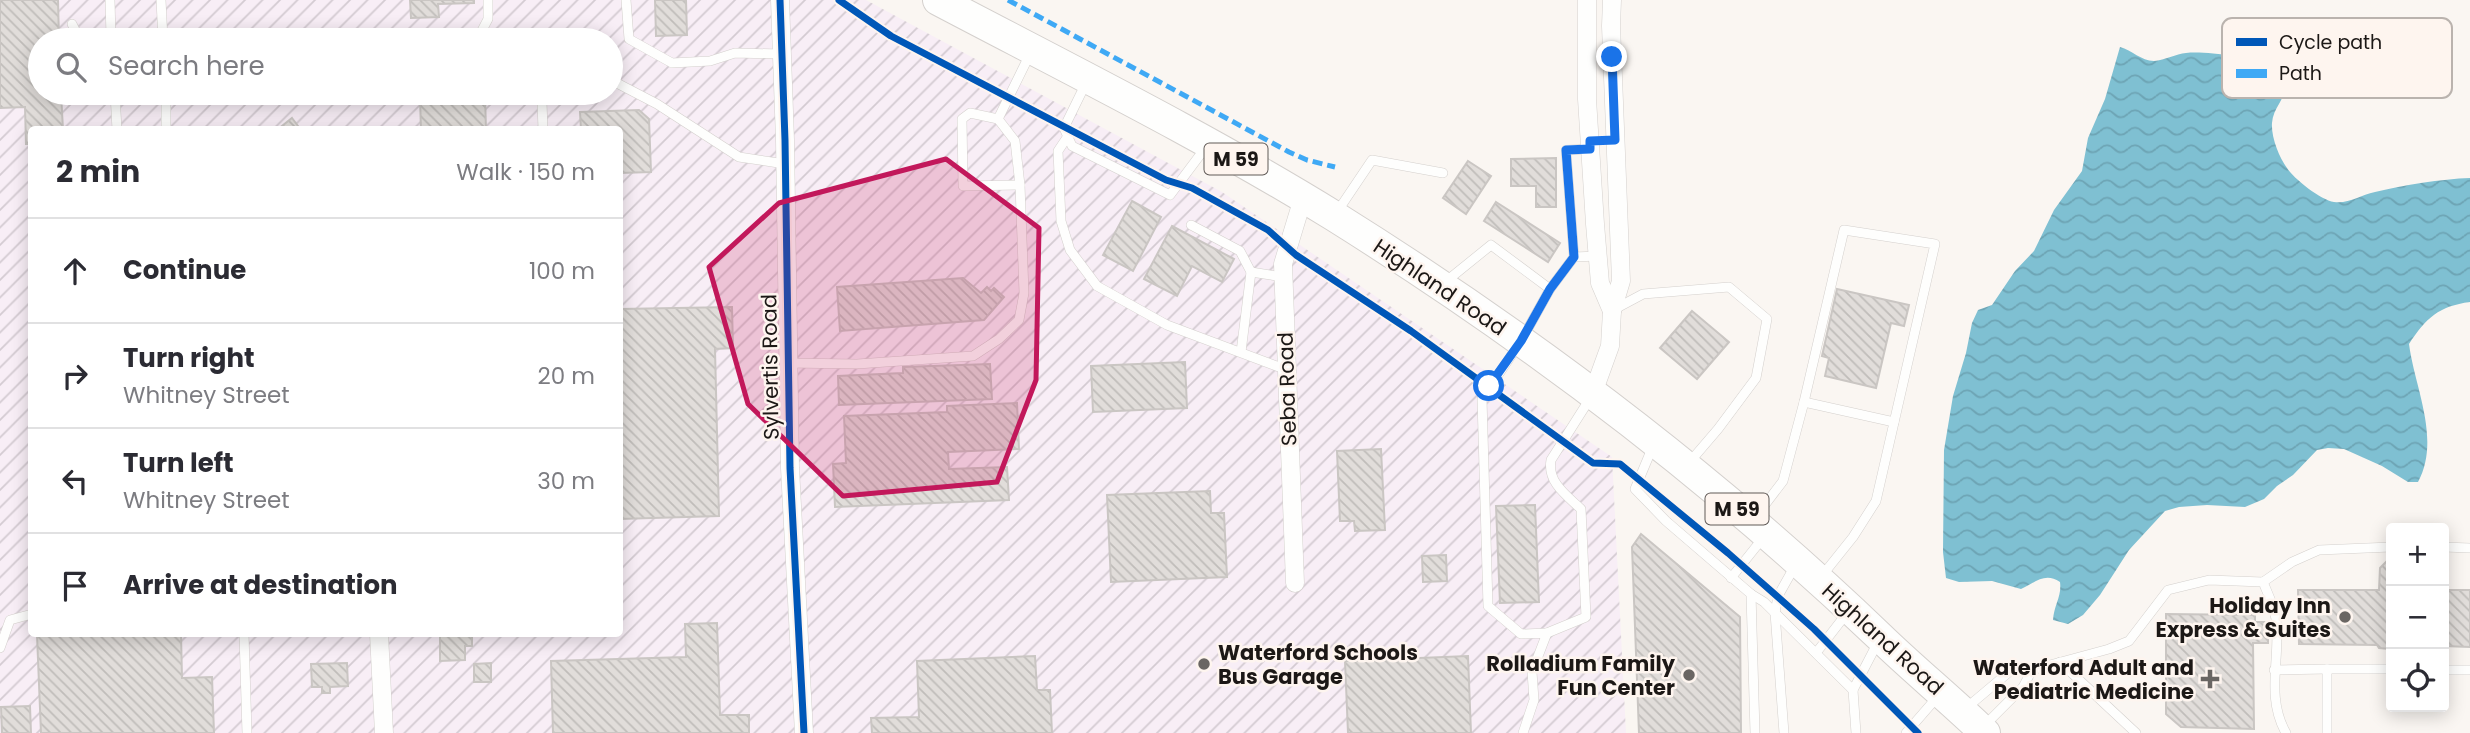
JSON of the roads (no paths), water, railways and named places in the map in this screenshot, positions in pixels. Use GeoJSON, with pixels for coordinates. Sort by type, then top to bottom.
{"type":"FeatureCollection","features":[{"type":"Feature","properties":{"kind":"highway","name":"Highland Road"},"geometry":{"type":"LineString","coordinates":[[938,0],[1208,144],[1334,216],[1521,341],[1654,441],[1759,529],[1968,716]]}},
{"type":"Feature","properties":{"kind":"street","name":"Sylvertis Road"},"geometry":{"type":"LineString","coordinates":[[779,0],[785,164],[790,468],[804,733]]}},
{"type":"Feature","properties":{"kind":"street"},"geometry":{"type":"LineString","coordinates":[[1587,0],[1590,145],[1600,283],[1612,311]]}},
{"type":"Feature","properties":{"kind":"street"},"geometry":{"type":"LineString","coordinates":[[1593,393],[1610,346],[1612,311],[1621,281],[1612,0]]}},
{"type":"Feature","properties":{"kind":"street"},"geometry":{"type":"LineString","coordinates":[[1587,57],[1612,57]]}},
{"type":"Feature","properties":{"kind":"street"},"geometry":{"type":"LineString","coordinates":[[1590,145],[1615,140]]}},
{"type":"Feature","properties":{"kind":"street","name":"Seba Road"},"geometry":{"type":"LineString","coordinates":[[1295,583],[1283,264],[1303,198]]}},
{"type":"Feature","properties":{"kind":"street"},"geometry":{"type":"LineString","coordinates":[[379,637],[384,733]]}},
{"type":"Feature","properties":{"kind":"lane"},"geometry":{"type":"LineString","coordinates":[[110,0],[111,28]]}},
{"type":"Feature","properties":{"kind":"lane"},"geometry":{"type":"LineString","coordinates":[[161,0],[162,28]]}},
{"type":"Feature","properties":{"kind":"lane"},"geometry":{"type":"LineString","coordinates":[[483,28],[488,19],[488,0]]}},
{"type":"Feature","properties":{"kind":"lane"},"geometry":{"type":"LineString","coordinates":[[626,0],[629,39],[672,63],[710,61],[735,53],[781,54]]}},
{"type":"Feature","properties":{"kind":"lane"},"geometry":{"type":"LineString","coordinates":[[72,24],[74,28]]}},
{"type":"Feature","properties":{"kind":"lane"},"geometry":{"type":"LineString","coordinates":[[998,119],[1033,50]]}},
{"type":"Feature","properties":{"kind":"lane"},"geometry":{"type":"LineString","coordinates":[[1088,79],[1064,128],[1072,146],[1170,195],[1208,144]]}},
{"type":"Feature","properties":{"kind":"lane"},"geometry":{"type":"LineString","coordinates":[[623,86],[657,104],[739,157],[785,164]]}},
{"type":"Feature","properties":{"kind":"lane"},"geometry":{"type":"LineString","coordinates":[[116,105],[117,126]]}},
{"type":"Feature","properties":{"kind":"lane"},"geometry":{"type":"LineString","coordinates":[[166,105],[166,126]]}},
{"type":"Feature","properties":{"kind":"lane"},"geometry":{"type":"LineString","coordinates":[[542,105],[543,126]]}},
{"type":"Feature","properties":{"kind":"lane"},"geometry":{"type":"LineString","coordinates":[[787,363],[857,364],[973,356],[999,339],[1019,320],[1024,293],[1020,185],[1015,141],[998,119],[970,113],[962,119],[962,186],[1020,185]]}},
{"type":"Feature","properties":{"kind":"lane"},"geometry":{"type":"LineString","coordinates":[[1068,135],[1058,151],[1061,220],[1070,250],[1097,286],[1167,325],[1287,370]]}},
{"type":"Feature","properties":{"kind":"lane"},"geometry":{"type":"LineString","coordinates":[[1590,145],[1566,150],[1574,257],[1550,289],[1521,341],[1482,399],[1488,606],[1521,634],[1547,633],[1586,617],[1581,509],[1559,488],[1550,468],[1551,460],[1593,393]]}},
{"type":"Feature","properties":{"kind":"lane"},"geometry":{"type":"LineString","coordinates":[[1334,216],[1372,160],[1443,173]]}},
{"type":"Feature","properties":{"kind":"lane"},"geometry":{"type":"LineString","coordinates":[[1191,225],[1240,251],[1251,272],[1241,352]]}},
{"type":"Feature","properties":{"kind":"lane"},"geometry":{"type":"LineString","coordinates":[[1731,578],[1783,481],[1844,230],[1935,244],[1876,501],[1853,537],[1778,596],[1775,613],[1784,733]]}},
{"type":"Feature","properties":{"kind":"lane"},"geometry":{"type":"LineString","coordinates":[[1440,286],[1491,245],[1550,289]]}},
{"type":"Feature","properties":{"kind":"lane"},"geometry":{"type":"LineString","coordinates":[[1574,257],[1598,256]]}},
{"type":"Feature","properties":{"kind":"lane"},"geometry":{"type":"LineString","coordinates":[[1251,272],[1283,277]]}},
{"type":"Feature","properties":{"kind":"lane"},"geometry":{"type":"LineString","coordinates":[[1612,311],[1643,294],[1729,287],[1767,319],[1756,378],[1685,467]]}},
{"type":"Feature","properties":{"kind":"lane"},"geometry":{"type":"LineString","coordinates":[[1804,402],[1894,422]]}},
{"type":"Feature","properties":{"kind":"lane"},"geometry":{"type":"LineString","coordinates":[[1654,441],[1635,489],[1666,521],[1775,613],[1853,690]]}},
{"type":"Feature","properties":{"kind":"lane"},"geometry":{"type":"LineString","coordinates":[[1968,716],[2009,672],[2032,670],[2129,641],[2168,590],[2208,580],[2263,582],[2292,562],[2319,551],[2386,547]]}},
{"type":"Feature","properties":{"kind":"lane"},"geometry":{"type":"LineString","coordinates":[[2449,547],[2470,548]]}},
{"type":"Feature","properties":{"kind":"lane"},"geometry":{"type":"LineString","coordinates":[[2263,582],[2276,619],[2276,706],[2286,733]]}},
{"type":"Feature","properties":{"kind":"lane"},"geometry":{"type":"LineString","coordinates":[[1751,594],[1755,733]]}},
{"type":"Feature","properties":{"kind":"lane"},"geometry":{"type":"LineString","coordinates":[[1816,653],[1850,610]]}},
{"type":"Feature","properties":{"kind":"lane"},"geometry":{"type":"LineString","coordinates":[[0,648],[10,620],[28,615]]}},
{"type":"Feature","properties":{"kind":"lane"},"geometry":{"type":"LineString","coordinates":[[1522,733],[1534,700],[1532,672],[1547,633]]}},
{"type":"Feature","properties":{"kind":"lane"},"geometry":{"type":"LineString","coordinates":[[244,637],[247,733]]}},
{"type":"Feature","properties":{"kind":"lane"},"geometry":{"type":"LineString","coordinates":[[1856,733],[1853,690],[1880,638]]}},
{"type":"Feature","properties":{"kind":"lane"},"geometry":{"type":"LineString","coordinates":[[2060,662],[2136,733]]}},
{"type":"Feature","properties":{"kind":"lane"},"geometry":{"type":"LineString","coordinates":[[2327,669],[2328,733]]}},
{"type":"Feature","properties":{"kind":"lane"},"geometry":{"type":"LineString","coordinates":[[2274,670],[2386,669]]}},
{"type":"Feature","properties":{"kind":"lane"},"geometry":{"type":"LineString","coordinates":[[1906,733],[1968,716],[2023,687],[2032,670]]}},
{"type":"Feature","properties":{"kind":"lane"},"geometry":{"type":"LineString","coordinates":[[2449,670],[2470,670]]}},
{"type":"Feature","properties":{"kind":"water"},"geometry":{"type":"Polygon","coordinates":[[[2120,47],[2149,61],[2186,53],[2222,55],[2222,98],[2282,98],[2272,123],[2278,153],[2295,178],[2329,200],[2345,202],[2398,187],[2470,178],[2470,302],[2434,315],[2409,344],[2427,431],[2424,466],[2418,482],[2408,482],[2382,466],[2344,449],[2328,448],[2317,450],[2264,499],[2245,507],[2207,505],[2165,511],[2129,550],[2100,595],[2083,615],[2068,624],[2053,620],[2060,587],[2060,582],[2055,579],[2040,579],[2021,589],[1992,581],[1959,582],[1946,578],[1943,552],[1944,450],[1953,396],[1972,323],[1978,310],[1992,305],[2015,271],[2034,251],[2054,210],[2082,171],[2088,138],[2105,99],[2120,47]]]}},
{"type":"Feature","properties":{"kind":"place","name":"Holiday Inn Express & Suites"},"geometry":{"type":"Point","coordinates":[2345,617]}},
{"type":"Feature","properties":{"kind":"place","name":"Waterford Schools Bus Garage"},"geometry":{"type":"Point","coordinates":[1204,664]}},
{"type":"Feature","properties":{"kind":"place","name":"Rolladium Family Fun Center"},"geometry":{"type":"Point","coordinates":[1689,675]}},
{"type":"Feature","properties":{"kind":"place","name":"Waterford Adult and Pediatric Medicine"},"geometry":{"type":"Point","coordinates":[2210,679]}}]}
